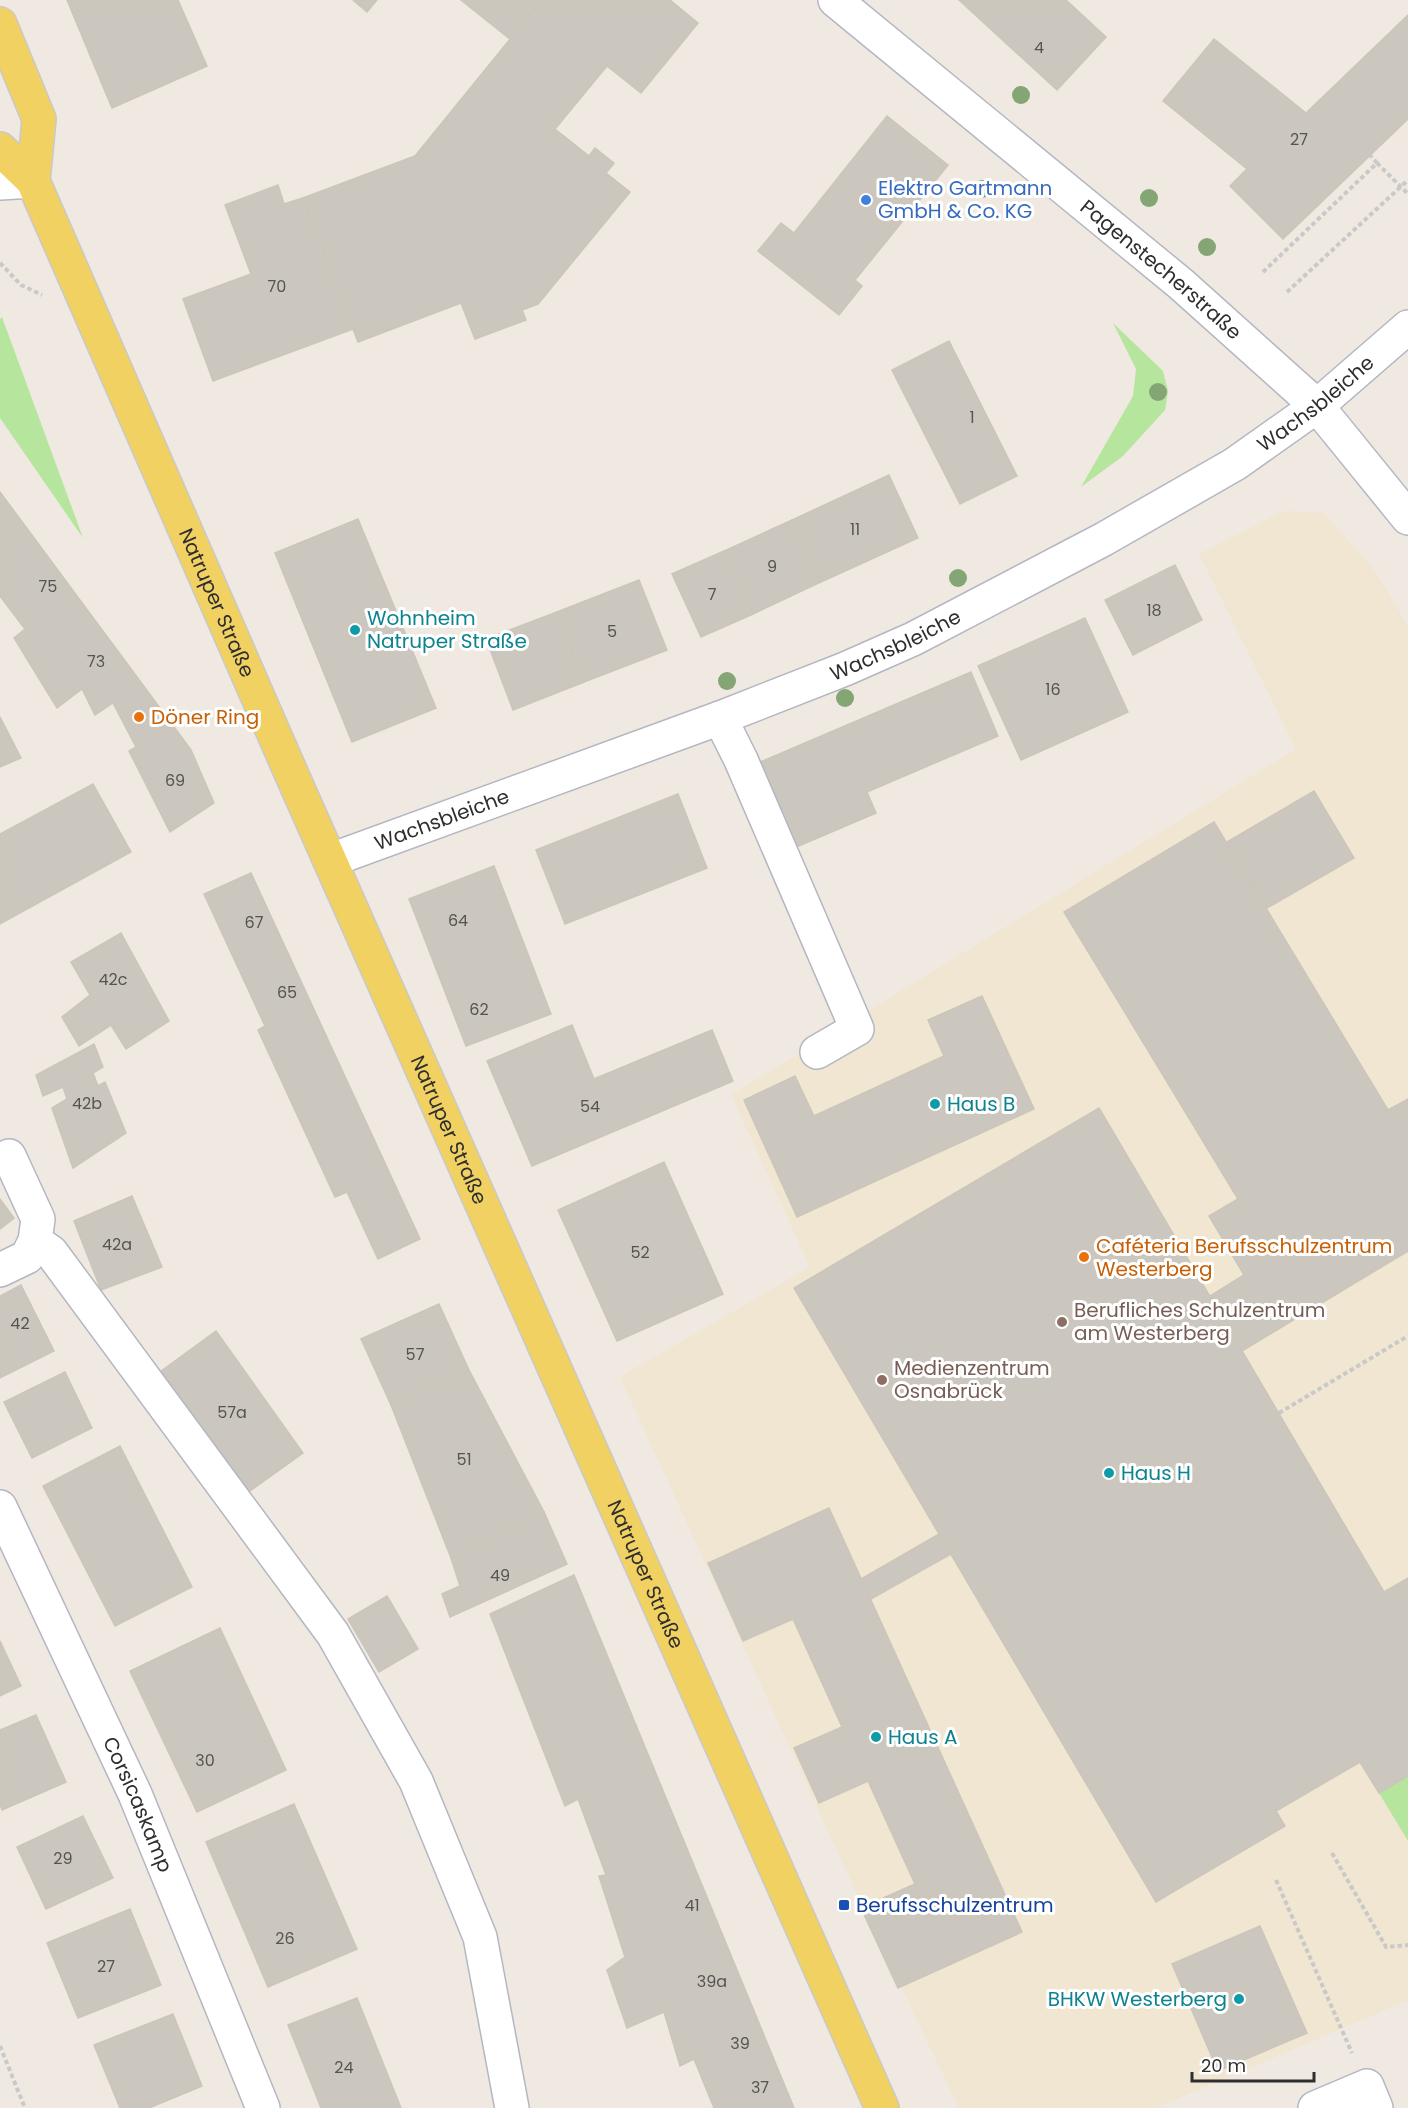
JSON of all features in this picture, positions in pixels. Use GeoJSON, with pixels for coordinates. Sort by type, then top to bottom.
{"type":"FeatureCollection","features":[{"type":"Feature","properties":{"kind":"main road"},"geometry":{"type":"LineString","coordinates":[[0,24],[39,119],[33,181]]}},
{"type":"Feature","properties":{"kind":"main road"},"geometry":{"type":"LineString","coordinates":[[0,148],[33,181]]}},
{"type":"Feature","properties":{"kind":"main road","name":"Natruper Straße"},"geometry":{"type":"LineString","coordinates":[[33,181],[283,755],[882,2108]]}},
{"type":"Feature","properties":{"kind":"street","name":"Pagenstecherstraße"},"geometry":{"type":"LineString","coordinates":[[835,0],[1172,277],[1317,406],[1408,518]]}},
{"type":"Feature","properties":{"kind":"street"},"geometry":{"type":"LineString","coordinates":[[0,183],[33,181]]}},
{"type":"Feature","properties":{"kind":"street","name":"Wachsbleiche"},"geometry":{"type":"LineString","coordinates":[[331,860],[720,718],[845,669],[913,639],[1104,539],[1235,464],[1317,406],[1408,327]]}},
{"type":"Feature","properties":{"kind":"street"},"geometry":{"type":"LineString","coordinates":[[720,718],[741,760],[857,1029],[817,1052]]}},
{"type":"Feature","properties":{"kind":"street"},"geometry":{"type":"LineString","coordinates":[[0,1270],[27,1257],[35,1241],[38,1219],[9,1156]]}},
{"type":"Feature","properties":{"kind":"street"},"geometry":{"type":"LineString","coordinates":[[35,1241],[51,1252],[333,1634],[416,1781],[480,1937],[512,2108]]}},
{"type":"Feature","properties":{"kind":"street","name":"Corsicaskamp"},"geometry":{"type":"LineString","coordinates":[[0,1507],[135,1794],[263,2108]]}},
{"type":"Feature","properties":{"kind":"street"},"geometry":{"type":"LineString","coordinates":[[1315,2108],[1371,2097]]}},
{"type":"Feature","properties":{"kind":"path"},"geometry":{"type":"LineString","coordinates":[[1370,155],[1408,194]]}},
{"type":"Feature","properties":{"kind":"path"},"geometry":{"type":"LineString","coordinates":[[1263,272],[1377,163]]}},
{"type":"Feature","properties":{"kind":"path"},"geometry":{"type":"LineString","coordinates":[[1287,292],[1408,180]]}},
{"type":"Feature","properties":{"kind":"path"},"geometry":{"type":"LineString","coordinates":[[1278,1413],[1408,1336]]}},
{"type":"Feature","properties":{"kind":"path"},"geometry":{"type":"LineString","coordinates":[[1332,1853],[1386,1947],[1408,1945]]}},
{"type":"Feature","properties":{"kind":"path"},"geometry":{"type":"LineString","coordinates":[[1276,1880],[1371,2097]]}},
{"type":"Feature","properties":{"kind":"path"},"geometry":{"type":"LineString","coordinates":[[0,2046],[25,2108]]}},
{"type":"Feature","properties":{"kind":"shaded area","name":"Berufliches Schulzentrum am Westerberg"},"geometry":{"type":"Polygon","coordinates":[[[1284,511],[1324,513],[1375,571],[1408,626],[1408,2000],[1156,2108],[959,2108],[856,1892],[620,1377],[810,1267],[731,1095],[1296,749],[1199,554],[1284,511]]]}},
{"type":"Feature","properties":{"kind":"green space"},"geometry":{"type":"Polygon","coordinates":[[[2,317],[83,538],[0,418],[0,319],[2,317]]]}},
{"type":"Feature","properties":{"kind":"green space"},"geometry":{"type":"Polygon","coordinates":[[[1113,323],[1163,371],[1168,391],[1165,410],[1123,456],[1081,487],[1133,396],[1136,369],[1113,323]]]}},
{"type":"Feature","properties":{"kind":"green space"},"geometry":{"type":"Polygon","coordinates":[[[1408,1776],[1408,1841],[1379,1793],[1408,1776]]]}},
{"type":"Feature","properties":{"kind":"building"},"geometry":{"type":"Polygon","coordinates":[[[67,0],[178,0],[207,66],[112,108],[67,0]]]}},
{"type":"Feature","properties":{"kind":"building"},"geometry":{"type":"Polygon","coordinates":[[[353,0],[377,0],[367,12],[353,0]]]}},
{"type":"Feature","properties":{"kind":"building"},"geometry":{"type":"Polygon","coordinates":[[[461,0],[542,0],[510,39],[461,0]]]}},
{"type":"Feature","properties":{"kind":"building"},"geometry":{"type":"Polygon","coordinates":[[[542,0],[670,0],[698,23],[641,93],[607,66],[555,129],[589,156],[595,148],[614,163],[606,173],[630,192],[538,304],[522,310],[526,320],[475,339],[461,303],[358,342],[303,198],[415,156],[542,0]]]}},
{"type":"Feature","properties":{"kind":"building"},"geometry":{"type":"Polygon","coordinates":[[[959,0],[1066,0],[1106,37],[1057,90],[959,0]]]}},
{"type":"Feature","properties":{"kind":"building"},"geometry":{"type":"Polygon","coordinates":[[[1408,15],[1408,119],[1283,239],[1230,186],[1247,169],[1163,101],[1214,39],[1306,113],[1408,15]]]}},
{"type":"Feature","properties":{"kind":"building"},"geometry":{"type":"Polygon","coordinates":[[[887,116],[948,165],[855,280],[862,286],[839,315],[758,251],[781,223],[794,233],[887,116]]]}},
{"type":"Feature","properties":{"kind":"building"},"geometry":{"type":"Polygon","coordinates":[[[278,185],[284,204],[303,198],[353,329],[213,381],[183,299],[251,274],[225,205],[278,185]]]}},
{"type":"Feature","properties":{"kind":"building"},"geometry":{"type":"Polygon","coordinates":[[[949,341],[1017,476],[960,504],[892,370],[949,341]]]}},
{"type":"Feature","properties":{"kind":"building"},"geometry":{"type":"Polygon","coordinates":[[[889,475],[918,538],[821,582],[792,520],[889,475]]]}},
{"type":"Feature","properties":{"kind":"building"},"geometry":{"type":"Polygon","coordinates":[[[0,492],[191,750],[214,803],[170,832],[129,751],[136,747],[113,703],[95,715],[82,689],[57,708],[14,638],[25,629],[0,596],[0,492]]]}},
{"type":"Feature","properties":{"kind":"building","name":"Wohnheim Natruper Straße"},"geometry":{"type":"Polygon","coordinates":[[[358,519],[436,708],[352,742],[275,553],[358,519]]]}},
{"type":"Feature","properties":{"kind":"building"},"geometry":{"type":"Polygon","coordinates":[[[792,520],[821,582],[753,614],[724,551],[792,520]]]}},
{"type":"Feature","properties":{"kind":"building"},"geometry":{"type":"Polygon","coordinates":[[[724,551],[753,614],[701,637],[672,574],[724,551]]]}},
{"type":"Feature","properties":{"kind":"building"},"geometry":{"type":"Polygon","coordinates":[[[1175,565],[1202,620],[1133,655],[1105,600],[1175,565]]]}},
{"type":"Feature","properties":{"kind":"building"},"geometry":{"type":"Polygon","coordinates":[[[639,580],[667,650],[584,682],[557,612],[639,580]]]}},
{"type":"Feature","properties":{"kind":"building"},"geometry":{"type":"Polygon","coordinates":[[[557,612],[584,682],[513,710],[486,639],[557,612]]]}},
{"type":"Feature","properties":{"kind":"building"},"geometry":{"type":"Polygon","coordinates":[[[1085,618],[1128,712],[1021,760],[978,666],[1085,618]]]}},
{"type":"Feature","properties":{"kind":"building"},"geometry":{"type":"Polygon","coordinates":[[[971,672],[998,736],[867,792],[876,813],[794,848],[758,763],[971,672]]]}},
{"type":"Feature","properties":{"kind":"building"},"geometry":{"type":"Polygon","coordinates":[[[0,717],[21,758],[0,767],[0,717]]]}},
{"type":"Feature","properties":{"kind":"building"},"geometry":{"type":"Polygon","coordinates":[[[93,784],[131,852],[0,924],[0,834],[93,784]]]}},
{"type":"Feature","properties":{"kind":"building"},"geometry":{"type":"Polygon","coordinates":[[[1314,791],[1354,858],[1267,908],[1227,842],[1314,791]]]}},
{"type":"Feature","properties":{"kind":"building"},"geometry":{"type":"Polygon","coordinates":[[[678,794],[707,868],[565,924],[536,850],[678,794]]]}},
{"type":"Feature","properties":{"kind":"building"},"geometry":{"type":"Polygon","coordinates":[[[1214,822],[1388,1110],[1408,1099],[1408,1251],[1242,1351],[1210,1296],[1244,1275],[1209,1216],[1238,1199],[1064,912],[1214,822]]]}},
{"type":"Feature","properties":{"kind":"building"},"geometry":{"type":"Polygon","coordinates":[[[494,866],[551,1014],[466,1046],[409,899],[494,866]]]}},
{"type":"Feature","properties":{"kind":"building"},"geometry":{"type":"Polygon","coordinates":[[[251,873],[420,1239],[378,1259],[347,1192],[335,1197],[258,1030],[265,1026],[204,894],[251,873]]]}},
{"type":"Feature","properties":{"kind":"building"},"geometry":{"type":"Polygon","coordinates":[[[121,933],[169,1021],[126,1049],[111,1025],[79,1046],[62,1017],[90,995],[71,962],[121,933]]]}},
{"type":"Feature","properties":{"kind":"building","name":"Haus B"},"geometry":{"type":"Polygon","coordinates":[[[982,996],[1034,1109],[797,1217],[744,1100],[795,1076],[814,1116],[944,1056],[928,1020],[982,996]]]}},
{"type":"Feature","properties":{"kind":"building"},"geometry":{"type":"Polygon","coordinates":[[[572,1025],[594,1079],[712,1030],[733,1081],[532,1166],[487,1061],[572,1025]]]}},
{"type":"Feature","properties":{"kind":"building"},"geometry":{"type":"Polygon","coordinates":[[[94,1044],[103,1067],[93,1073],[98,1086],[105,1082],[126,1133],[73,1168],[52,1108],[67,1099],[63,1087],[43,1096],[36,1075],[94,1044]]]}},
{"type":"Feature","properties":{"kind":"building","name":"Haus H"},"geometry":{"type":"Polygon","coordinates":[[[1099,1108],[1384,1592],[1408,1578],[1408,1776],[1379,1793],[1360,1762],[1276,1811],[1285,1826],[1156,1902],[794,1288],[1099,1108]]]}},
{"type":"Feature","properties":{"kind":"building"},"geometry":{"type":"Polygon","coordinates":[[[664,1162],[723,1294],[617,1341],[558,1210],[664,1162]]]}},
{"type":"Feature","properties":{"kind":"building"},"geometry":{"type":"Polygon","coordinates":[[[132,1196],[162,1267],[101,1290],[74,1221],[132,1196]]]}},
{"type":"Feature","properties":{"kind":"building"},"geometry":{"type":"Polygon","coordinates":[[[0,1199],[14,1218],[0,1229],[0,1199]]]}},
{"type":"Feature","properties":{"kind":"building"},"geometry":{"type":"Polygon","coordinates":[[[21,1285],[54,1351],[0,1378],[0,1296],[21,1285]]]}},
{"type":"Feature","properties":{"kind":"building"},"geometry":{"type":"Polygon","coordinates":[[[439,1304],[469,1370],[391,1405],[361,1339],[439,1304]]]}},
{"type":"Feature","properties":{"kind":"building"},"geometry":{"type":"Polygon","coordinates":[[[216,1331],[303,1453],[247,1493],[160,1372],[216,1331]]]}},
{"type":"Feature","properties":{"kind":"building"},"geometry":{"type":"Polygon","coordinates":[[[469,1370],[544,1512],[451,1558],[391,1405],[469,1370]]]}},
{"type":"Feature","properties":{"kind":"building"},"geometry":{"type":"Polygon","coordinates":[[[65,1372],[92,1428],[32,1458],[4,1402],[65,1372]]]}},
{"type":"Feature","properties":{"kind":"building"},"geometry":{"type":"Polygon","coordinates":[[[120,1446],[192,1587],[115,1626],[43,1486],[120,1446]]]}},
{"type":"Feature","properties":{"kind":"building","name":"Haus A"},"geometry":{"type":"Polygon","coordinates":[[[829,1508],[1022,1932],[898,1988],[861,1908],[915,1884],[868,1781],[819,1803],[794,1748],[842,1727],[793,1619],[743,1641],[708,1563],[829,1508]]]}},
{"type":"Feature","properties":{"kind":"building"},"geometry":{"type":"Polygon","coordinates":[[[544,1512],[567,1564],[450,1617],[442,1594],[460,1586],[451,1558],[544,1512]]]}},
{"type":"Feature","properties":{"kind":"building"},"geometry":{"type":"Polygon","coordinates":[[[939,1534],[951,1554],[871,1599],[861,1579],[939,1534]]]}},
{"type":"Feature","properties":{"kind":"building"},"geometry":{"type":"Polygon","coordinates":[[[574,1575],[794,2108],[714,2108],[694,2059],[680,2066],[664,2012],[627,2028],[607,1970],[625,1957],[599,1876],[606,1875],[578,1799],[565,1806],[490,1614],[574,1575]]]}},
{"type":"Feature","properties":{"kind":"building"},"geometry":{"type":"Polygon","coordinates":[[[387,1596],[418,1649],[379,1672],[348,1619],[387,1596]]]}},
{"type":"Feature","properties":{"kind":"building"},"geometry":{"type":"Polygon","coordinates":[[[220,1628],[286,1770],[197,1812],[130,1671],[220,1628]]]}},
{"type":"Feature","properties":{"kind":"building"},"geometry":{"type":"Polygon","coordinates":[[[0,1641],[21,1686],[0,1696],[0,1641]]]}},
{"type":"Feature","properties":{"kind":"building"},"geometry":{"type":"Polygon","coordinates":[[[36,1715],[66,1782],[2,1810],[0,1804],[0,1730],[36,1715]]]}},
{"type":"Feature","properties":{"kind":"building"},"geometry":{"type":"Polygon","coordinates":[[[294,1804],[357,1949],[268,1987],[206,1842],[294,1804]]]}},
{"type":"Feature","properties":{"kind":"building"},"geometry":{"type":"Polygon","coordinates":[[[83,1816],[113,1878],[46,1909],[17,1847],[83,1816]]]}},
{"type":"Feature","properties":{"kind":"building"},"geometry":{"type":"Polygon","coordinates":[[[130,1909],[161,1985],[78,2018],[47,1943],[130,1909]]]}},
{"type":"Feature","properties":{"kind":"building","name":"BHKW Westerberg"},"geometry":{"type":"Polygon","coordinates":[[[1260,1926],[1307,2033],[1218,2071],[1172,1964],[1260,1926]]]}},
{"type":"Feature","properties":{"kind":"building"},"geometry":{"type":"Polygon","coordinates":[[[357,1998],[401,2108],[321,2108],[288,2025],[357,1998]]]}},
{"type":"Feature","properties":{"kind":"building"},"geometry":{"type":"Polygon","coordinates":[[[173,2014],[202,2086],[149,2108],[120,2108],[94,2045],[173,2014]]]}},
{"type":"Feature","properties":{"kind":"place","name":"Elektro Gartmann GmbH & Co. KG"},"geometry":{"type":"Point","coordinates":[866,200]}},
{"type":"Feature","properties":{"kind":"place","name":"Wohnheim Natruper Straße"},"geometry":{"type":"Point","coordinates":[355,630]}},
{"type":"Feature","properties":{"kind":"place","name":"Döner Ring"},"geometry":{"type":"Point","coordinates":[139,717]}},
{"type":"Feature","properties":{"kind":"place","name":"Haus B"},"geometry":{"type":"Point","coordinates":[935,1104]}},
{"type":"Feature","properties":{"kind":"place","name":"Caféteria Berufsschulzentrum Westerberg"},"geometry":{"type":"Point","coordinates":[1084,1257]}},
{"type":"Feature","properties":{"kind":"place","name":"Berufliches Schulzentrum am Westerberg"},"geometry":{"type":"Point","coordinates":[1062,1322]}},
{"type":"Feature","properties":{"kind":"place","name":"Medienzentrum Osnabrück"},"geometry":{"type":"Point","coordinates":[882,1380]}},
{"type":"Feature","properties":{"kind":"place","name":"Haus H"},"geometry":{"type":"Point","coordinates":[1109,1473]}},
{"type":"Feature","properties":{"kind":"place","name":"Haus A"},"geometry":{"type":"Point","coordinates":[876,1737]}},
{"type":"Feature","properties":{"kind":"place","name":"Berufsschulzentrum"},"geometry":{"type":"Point","coordinates":[844,1905]}},
{"type":"Feature","properties":{"kind":"place","name":"BHKW Westerberg"},"geometry":{"type":"Point","coordinates":[1239,1999]}}]}
